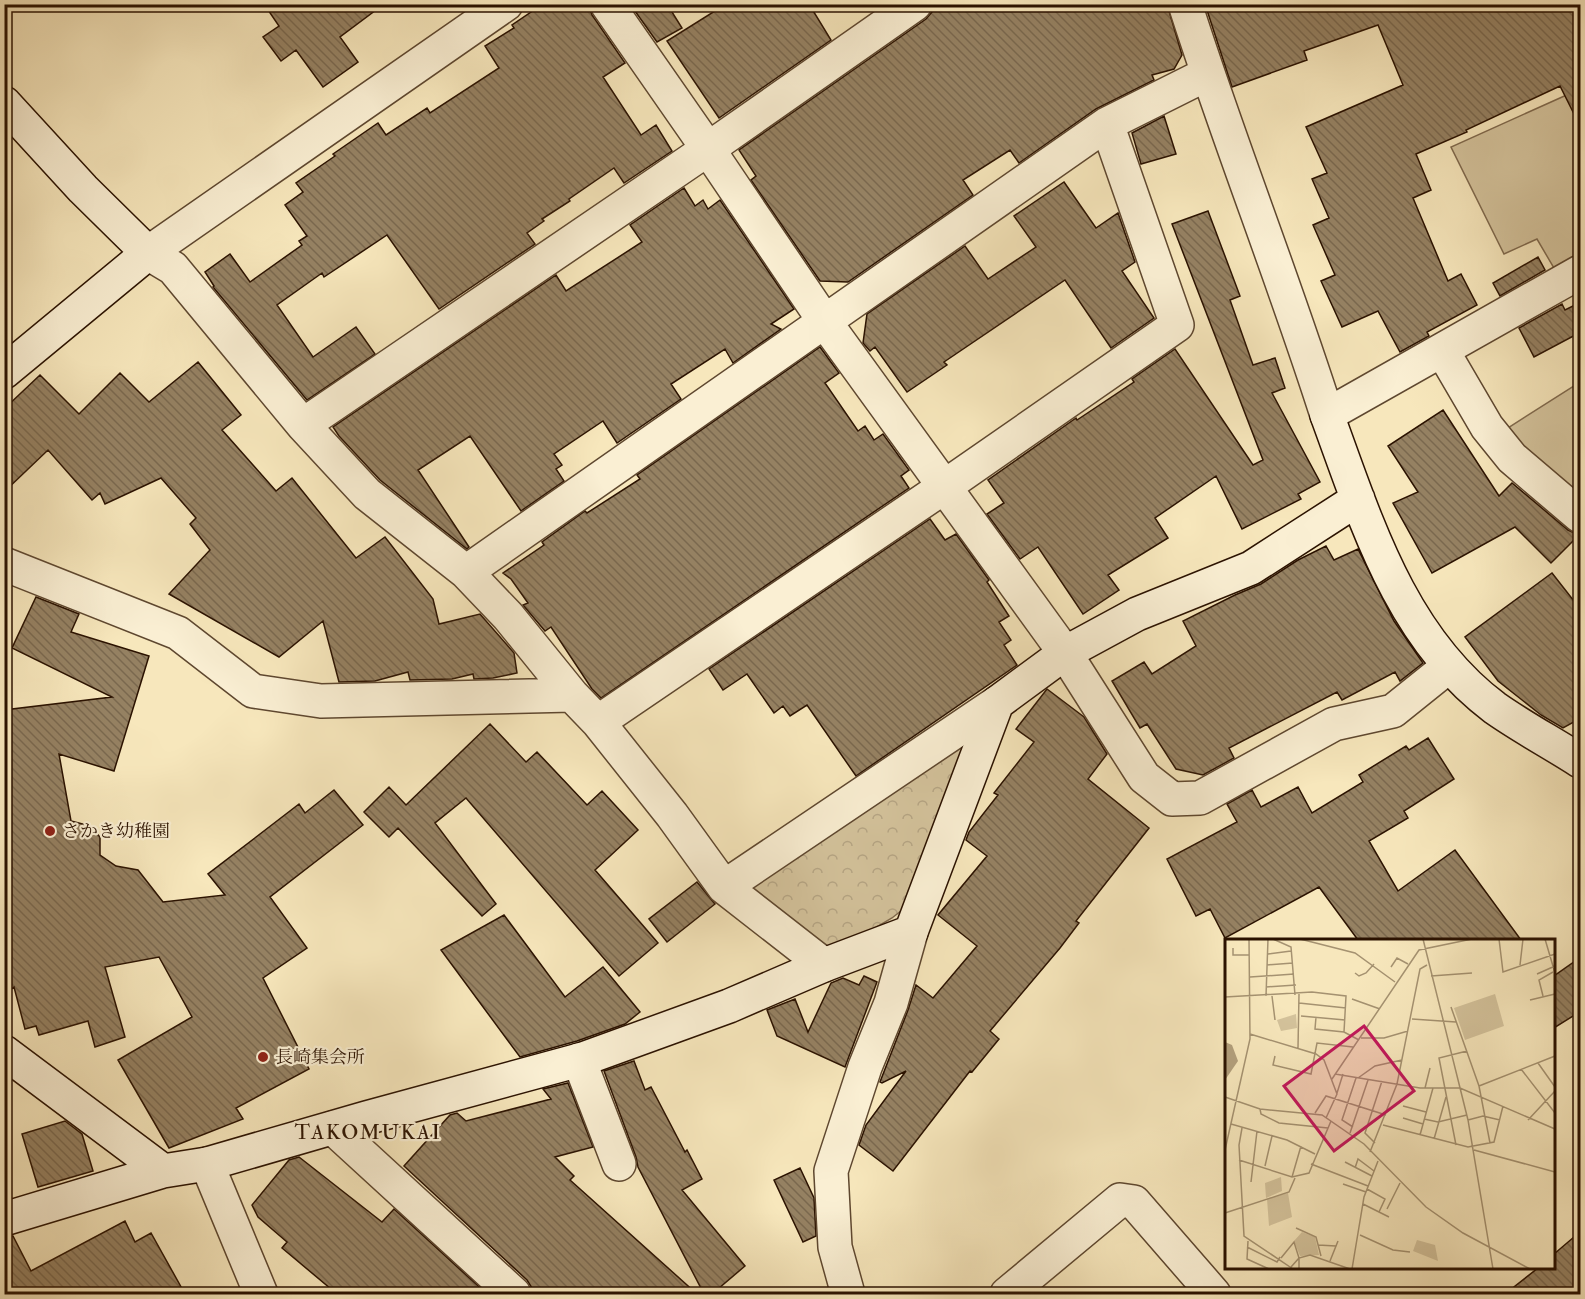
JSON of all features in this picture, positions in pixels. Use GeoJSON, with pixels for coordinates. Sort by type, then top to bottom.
{"type":"FeatureCollection","features":[{"type":"Feature","properties":{"kind":"street"},"geometry":{"type":"LineString","coordinates":[[4,372],[148,253],[506,4]]}},
{"type":"Feature","properties":{"kind":"street"},"geometry":{"type":"LineString","coordinates":[[607,4],[825,322],[1065,653],[1144,777],[1172,799],[1200,798],[1334,724],[1393,711],[1449,666]]}},
{"type":"Feature","properties":{"kind":"street"},"geometry":{"type":"LineString","coordinates":[[303,425],[708,149],[915,4]]}},
{"type":"Feature","properties":{"kind":"street"},"geometry":{"type":"LineString","coordinates":[[1185,4],[1207,74],[1303,339],[1327,415],[1389,576],[1415,622],[1449,666],[1495,707],[1581,761]]}},
{"type":"Feature","properties":{"kind":"street"},"geometry":{"type":"LineString","coordinates":[[466,572],[1107,124],[1207,74]]}},
{"type":"Feature","properties":{"kind":"street"},"geometry":{"type":"LineString","coordinates":[[4,103],[83,189],[148,253],[173,268],[303,425],[367,494],[466,572],[508,616],[572,695],[598,722],[672,815],[724,887],[824,965]]}},
{"type":"Feature","properties":{"kind":"street"},"geometry":{"type":"LineString","coordinates":[[598,722],[944,487],[1177,325],[1107,124]]}},
{"type":"Feature","properties":{"kind":"street"},"geometry":{"type":"LineString","coordinates":[[1327,415],[1581,272]]}},
{"type":"Feature","properties":{"kind":"street"},"geometry":{"type":"LineString","coordinates":[[1442,350],[1487,427],[1512,458],[1581,516]]}},
{"type":"Feature","properties":{"kind":"street"},"geometry":{"type":"LineString","coordinates":[[724,887],[997,703],[1065,653],[1137,614],[1251,568],[1358,499]]}},
{"type":"Feature","properties":{"kind":"street"},"geometry":{"type":"LineString","coordinates":[[4,564],[178,633],[253,691],[321,701],[572,695]]}},
{"type":"Feature","properties":{"kind":"street"},"geometry":{"type":"LineString","coordinates":[[848,1294],[836,1247],[831,1171],[865,1067],[891,1003],[911,932],[997,703]]}},
{"type":"Feature","properties":{"kind":"street"},"geometry":{"type":"LineString","coordinates":[[4,1219],[163,1171],[207,1164],[579,1060],[729,1006],[824,965],[911,932]]}},
{"type":"Feature","properties":{"kind":"street"},"geometry":{"type":"LineString","coordinates":[[4,1052],[163,1171]]}},
{"type":"Feature","properties":{"kind":"street"},"geometry":{"type":"LineString","coordinates":[[579,1060],[619,1164]]}},
{"type":"Feature","properties":{"kind":"street"},"geometry":{"type":"LineString","coordinates":[[333,1128],[514,1294]]}},
{"type":"Feature","properties":{"kind":"street"},"geometry":{"type":"LineString","coordinates":[[207,1164],[261,1294]]}},
{"type":"Feature","properties":{"kind":"street"},"geometry":{"type":"LineString","coordinates":[[1007,1294],[1120,1200],[1134,1202],[1214,1294]]}},
{"type":"Feature","properties":{"kind":"green space"},"geometry":{"type":"Polygon","coordinates":[[[1580,89],[1580,260],[1558,275],[1537,239],[1504,254],[1451,147],[1580,89]]]}},
{"type":"Feature","properties":{"kind":"green space"},"geometry":{"type":"Polygon","coordinates":[[[1580,382],[1580,499],[1500,433],[1580,382]]]}},
{"type":"Feature","properties":{"kind":"green space"},"geometry":{"type":"Polygon","coordinates":[[[959,744],[963,751],[911,903],[892,918],[848,944],[821,950],[757,900],[751,881],[959,744]]]}},
{"type":"Feature","properties":{"kind":"building"},"geometry":{"type":"Polygon","coordinates":[[[264,4],[384,4],[340,37],[358,62],[323,87],[296,50],[281,61],[263,37],[279,26],[264,4]]]}},
{"type":"Feature","properties":{"kind":"building"},"geometry":{"type":"Polygon","coordinates":[[[543,4],[588,4],[592,15],[625,63],[603,77],[641,135],[656,125],[672,151],[624,183],[614,168],[542,219],[544,221],[527,233],[535,244],[439,309],[387,235],[324,277],[322,273],[277,305],[313,357],[356,327],[375,354],[307,400],[213,287],[205,272],[230,254],[250,282],[302,245],[299,241],[307,236],[285,205],[303,192],[296,183],[378,123],[386,135],[427,108],[430,113],[499,68],[485,46],[514,28],[512,25],[543,4]]]}},
{"type":"Feature","properties":{"kind":"building"},"geometry":{"type":"Polygon","coordinates":[[[630,4],[667,4],[682,28],[657,42],[630,4]]]}},
{"type":"Feature","properties":{"kind":"building"},"geometry":{"type":"Polygon","coordinates":[[[726,4],[809,4],[831,40],[719,118],[667,41],[726,4]]]}},
{"type":"Feature","properties":{"kind":"building"},"geometry":{"type":"Polygon","coordinates":[[[933,4],[1167,4],[1182,55],[1174,69],[1152,75],[1154,80],[1096,109],[1019,163],[1010,150],[963,180],[973,195],[848,282],[820,281],[751,180],[756,176],[739,150],[926,19],[932,12],[933,4]]]}},
{"type":"Feature","properties":{"kind":"building"},"geometry":{"type":"Polygon","coordinates":[[[1205,4],[1581,4],[1581,128],[1560,86],[1466,130],[1467,132],[1416,154],[1431,190],[1413,198],[1448,281],[1461,274],[1477,305],[1427,332],[1429,336],[1400,352],[1378,311],[1342,327],[1321,281],[1335,275],[1313,225],[1329,218],[1312,179],[1327,173],[1306,127],[1403,85],[1378,25],[1304,51],[1307,60],[1232,87],[1205,4]]]}},
{"type":"Feature","properties":{"kind":"building"},"geometry":{"type":"Polygon","coordinates":[[[1164,116],[1176,154],[1141,164],[1132,133],[1164,116]]]}},
{"type":"Feature","properties":{"kind":"building"},"geometry":{"type":"Polygon","coordinates":[[[1064,182],[1096,228],[1118,213],[1135,262],[1122,271],[1154,318],[1111,348],[1065,280],[944,362],[947,365],[907,392],[875,347],[870,351],[863,343],[867,314],[965,246],[988,279],[1036,247],[1014,216],[1064,182]]]}},
{"type":"Feature","properties":{"kind":"building"},"geometry":{"type":"Polygon","coordinates":[[[684,188],[695,206],[703,200],[708,209],[720,200],[794,309],[771,324],[781,329],[733,363],[725,349],[671,384],[681,399],[617,443],[603,421],[554,454],[562,465],[556,469],[564,481],[521,511],[470,436],[418,470],[469,547],[467,549],[380,480],[339,436],[333,427],[556,275],[566,291],[642,242],[630,225],[684,188]]]}},
{"type":"Feature","properties":{"kind":"building"},"geometry":{"type":"Polygon","coordinates":[[[1208,211],[1240,296],[1230,300],[1253,365],[1275,358],[1285,388],[1272,393],[1320,482],[1298,494],[1301,499],[1242,529],[1216,476],[1155,518],[1168,538],[1108,575],[1119,590],[1083,614],[1038,547],[1020,559],[987,514],[1004,503],[988,480],[1076,418],[1077,420],[1134,382],[1132,379],[1175,349],[1253,465],[1263,460],[1172,224],[1208,211]]]}},
{"type":"Feature","properties":{"kind":"building"},"geometry":{"type":"Polygon","coordinates":[[[1538,257],[1545,270],[1500,296],[1493,283],[1538,257]]]}},
{"type":"Feature","properties":{"kind":"building"},"geometry":{"type":"Polygon","coordinates":[[[1581,302],[1581,332],[1534,357],[1519,328],[1562,304],[1565,310],[1581,302]]]}},
{"type":"Feature","properties":{"kind":"building"},"geometry":{"type":"Polygon","coordinates":[[[820,347],[839,373],[825,383],[858,431],[865,426],[874,440],[883,434],[909,470],[901,476],[909,488],[601,698],[592,689],[551,627],[545,631],[523,605],[528,603],[511,579],[503,573],[544,545],[542,542],[585,511],[587,513],[640,479],[637,475],[820,347]]]}},
{"type":"Feature","properties":{"kind":"building"},"geometry":{"type":"Polygon","coordinates":[[[198,362],[241,415],[222,430],[276,491],[292,478],[356,558],[385,537],[433,599],[439,624],[480,614],[514,653],[517,673],[493,678],[474,679],[473,674],[452,679],[410,680],[408,672],[375,681],[339,682],[323,621],[279,657],[169,594],[210,550],[190,524],[196,518],[161,478],[105,504],[100,493],[92,500],[48,450],[4,492],[4,409],[40,375],[79,414],[120,373],[149,402],[198,362]]]}},
{"type":"Feature","properties":{"kind":"building"},"geometry":{"type":"Polygon","coordinates":[[[1443,410],[1499,496],[1512,483],[1568,530],[1579,535],[1551,563],[1515,527],[1432,573],[1393,503],[1418,492],[1388,446],[1443,410]]]}},
{"type":"Feature","properties":{"kind":"building"},"geometry":{"type":"Polygon","coordinates":[[[930,519],[945,540],[956,534],[989,580],[987,582],[1009,616],[999,622],[1011,640],[1004,645],[1017,665],[856,776],[807,705],[790,716],[783,706],[774,713],[747,674],[723,690],[709,669],[930,519]]]}},
{"type":"Feature","properties":{"kind":"building"},"geometry":{"type":"Polygon","coordinates":[[[1326,546],[1334,560],[1358,549],[1394,621],[1423,663],[1400,681],[1395,672],[1342,700],[1337,692],[1229,748],[1234,758],[1203,775],[1176,769],[1147,724],[1140,728],[1112,681],[1144,662],[1152,674],[1196,646],[1183,621],[1261,584],[1298,560],[1326,546]]]}},
{"type":"Feature","properties":{"kind":"building"},"geometry":{"type":"Polygon","coordinates":[[[1552,573],[1581,610],[1581,718],[1563,728],[1541,715],[1498,681],[1465,637],[1552,573]]]}},
{"type":"Feature","properties":{"kind":"building"},"geometry":{"type":"Polygon","coordinates":[[[36,597],[79,614],[71,632],[149,656],[114,771],[59,754],[71,821],[90,826],[100,837],[100,855],[116,866],[138,870],[163,902],[225,895],[208,874],[299,804],[305,813],[334,790],[363,825],[270,897],[307,948],[263,978],[309,1069],[236,1108],[243,1119],[169,1148],[118,1060],[192,1017],[159,957],[105,967],[125,1037],[95,1047],[88,1021],[39,1035],[36,1026],[25,1029],[14,987],[4,995],[4,710],[112,697],[12,648],[36,597]]]}},
{"type":"Feature","properties":{"kind":"building"},"geometry":{"type":"Polygon","coordinates":[[[1047,689],[1084,717],[1107,754],[1088,779],[1149,828],[1076,921],[1079,923],[1060,948],[990,1031],[999,1039],[972,1072],[970,1071],[893,1171],[859,1145],[866,1125],[906,1071],[880,1082],[916,985],[933,998],[977,946],[938,915],[987,856],[966,840],[969,832],[998,795],[994,793],[1034,742],[1016,729],[1047,689]]]}},
{"type":"Feature","properties":{"kind":"building"},"geometry":{"type":"Polygon","coordinates":[[[490,724],[526,762],[537,752],[587,805],[602,791],[638,830],[595,870],[658,943],[619,976],[466,798],[435,823],[496,904],[482,916],[398,828],[389,837],[364,812],[389,787],[406,805],[490,724]]]}},
{"type":"Feature","properties":{"kind":"building"},"geometry":{"type":"Polygon","coordinates":[[[1428,738],[1454,779],[1404,811],[1408,818],[1369,841],[1398,891],[1455,850],[1520,939],[1357,939],[1319,887],[1225,938],[1210,909],[1196,916],[1167,859],[1237,822],[1227,804],[1252,790],[1261,807],[1298,787],[1312,813],[1363,782],[1359,775],[1406,746],[1409,750],[1428,738]]]}},
{"type":"Feature","properties":{"kind":"building"},"geometry":{"type":"Polygon","coordinates":[[[697,882],[715,904],[667,942],[649,919],[697,882]]]}},
{"type":"Feature","properties":{"kind":"building"},"geometry":{"type":"Polygon","coordinates":[[[504,915],[565,997],[603,967],[640,1012],[625,1024],[577,1041],[520,1057],[441,950],[504,915]]]}},
{"type":"Feature","properties":{"kind":"building"},"geometry":{"type":"Polygon","coordinates":[[[1581,957],[1581,1011],[1555,1027],[1555,975],[1581,957]]]}},
{"type":"Feature","properties":{"kind":"building"},"geometry":{"type":"Polygon","coordinates":[[[864,976],[877,982],[845,1067],[777,1036],[767,1010],[795,999],[808,1032],[831,983],[843,978],[859,985],[864,976]]]}},
{"type":"Feature","properties":{"kind":"building"},"geometry":{"type":"Polygon","coordinates":[[[634,1061],[645,1090],[651,1087],[702,1179],[682,1190],[745,1266],[712,1294],[704,1294],[638,1167],[604,1071],[634,1061]]]}},
{"type":"Feature","properties":{"kind":"building"},"geometry":{"type":"Polygon","coordinates":[[[568,1083],[593,1147],[555,1157],[574,1176],[570,1180],[697,1294],[532,1294],[532,1288],[527,1280],[404,1166],[450,1115],[457,1113],[466,1121],[551,1099],[543,1089],[568,1083]]]}},
{"type":"Feature","properties":{"kind":"building"},"geometry":{"type":"Polygon","coordinates":[[[65,1121],[82,1134],[93,1171],[38,1187],[22,1134],[65,1121]]]}},
{"type":"Feature","properties":{"kind":"building"},"geometry":{"type":"Polygon","coordinates":[[[299,1157],[382,1222],[394,1209],[487,1294],[337,1294],[282,1248],[287,1242],[258,1217],[252,1205],[289,1160],[299,1157]]]}},
{"type":"Feature","properties":{"kind":"building"},"geometry":{"type":"Polygon","coordinates":[[[800,1168],[814,1198],[816,1236],[803,1242],[774,1180],[800,1168]]]}},
{"type":"Feature","properties":{"kind":"building"},"geometry":{"type":"Polygon","coordinates":[[[125,1221],[135,1242],[151,1233],[185,1294],[4,1294],[4,1237],[13,1236],[31,1271],[125,1221]]]}},
{"type":"Feature","properties":{"kind":"building"},"geometry":{"type":"Polygon","coordinates":[[[1581,1231],[1581,1294],[1505,1294],[1537,1269],[1555,1269],[1555,1253],[1581,1231]]]}},
{"type":"Feature","properties":{"kind":"place","name":"さかき幼稚園"},"geometry":{"type":"Point","coordinates":[50,831]}},
{"type":"Feature","properties":{"kind":"place","name":"長崎集会所"},"geometry":{"type":"Point","coordinates":[263,1057]}},
{"type":"Feature","properties":{"kind":"district","name":"TAKOMUKAI"},"geometry":{"type":"Point","coordinates":[368,1132]}}]}
